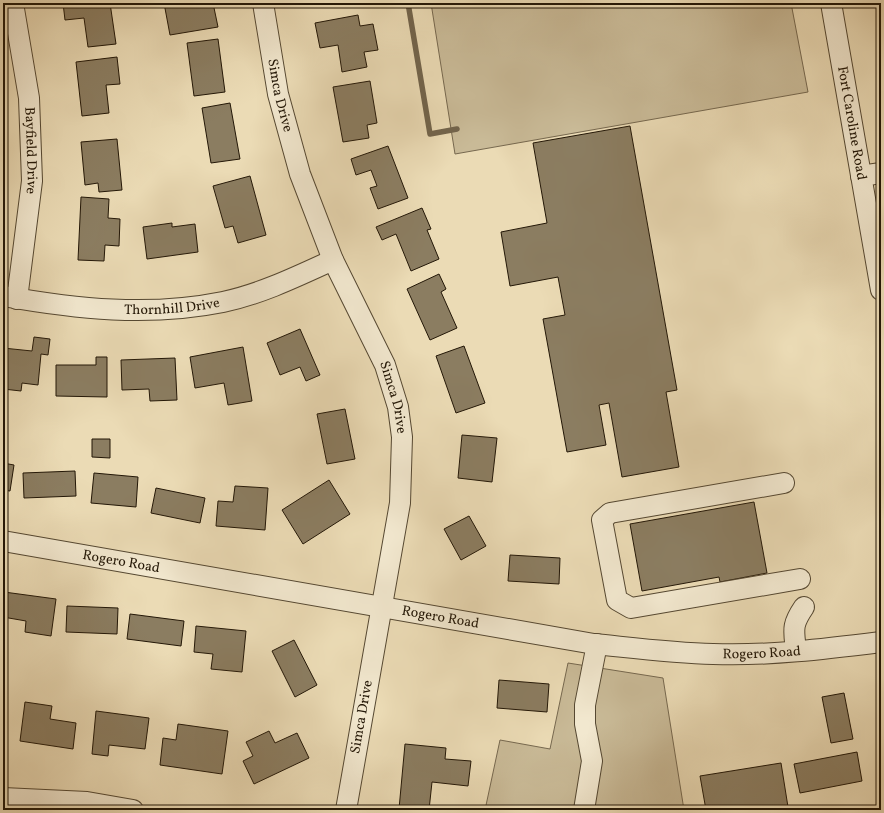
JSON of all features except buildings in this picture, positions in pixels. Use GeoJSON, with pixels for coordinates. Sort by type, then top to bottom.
{"type":"FeatureCollection","features":[{"type":"Feature","properties":{"kind":"street","name":"Bayfield Drive"},"geometry":{"type":"LineString","coordinates":[[10,298],[32,182],[29,98],[13,3]]}},
{"type":"Feature","properties":{"kind":"street","name":"Simca Drive"},"geometry":{"type":"LineString","coordinates":[[263,3],[278,94],[300,174],[333,260],[384,365],[398,407],[402,437],[400,503],[346,810]]}},
{"type":"Feature","properties":{"kind":"street","name":"Fort Caroline Road"},"geometry":{"type":"LineString","coordinates":[[831,3],[881,290]]}},
{"type":"Feature","properties":{"kind":"street"},"geometry":{"type":"LineString","coordinates":[[861,176],[881,173]]}},
{"type":"Feature","properties":{"kind":"street","name":"Thornhill Drive"},"geometry":{"type":"LineString","coordinates":[[10,298],[95,309],[162,311],[224,302],[274,286],[333,260]]}},
{"type":"Feature","properties":{"kind":"street"},"geometry":{"type":"LineString","coordinates":[[784,483],[610,513],[602,520],[617,600],[631,608],[800,579]]}},
{"type":"Feature","properties":{"kind":"street","name":"Rogero Road"},"geometry":{"type":"LineString","coordinates":[[3,541],[382,608],[597,644],[665,652],[714,654],[796,651],[881,642]]}},
{"type":"Feature","properties":{"kind":"street"},"geometry":{"type":"LineString","coordinates":[[796,651],[794,630],[795,620],[804,607]]}},
{"type":"Feature","properties":{"kind":"street"},"geometry":{"type":"LineString","coordinates":[[584,810],[592,761],[586,724],[585,705],[597,644]]}},
{"type":"Feature","properties":{"kind":"street"},"geometry":{"type":"LineString","coordinates":[[3,798],[87,802],[134,810]]}},
{"type":"Feature","properties":{"kind":"shaded area"},"geometry":{"type":"Polygon","coordinates":[[[431,3],[791,3],[808,92],[455,154],[431,3]]]}},
{"type":"Feature","properties":{"kind":"shaded area"},"geometry":{"type":"Polygon","coordinates":[[[568,663],[663,678],[684,810],[485,810],[500,740],[550,749],[568,663]]]}},
{"type":"Feature","properties":{"kind":"waterway"},"geometry":{"type":"LineString","coordinates":[[408,3],[430,134],[457,129]]}}]}
